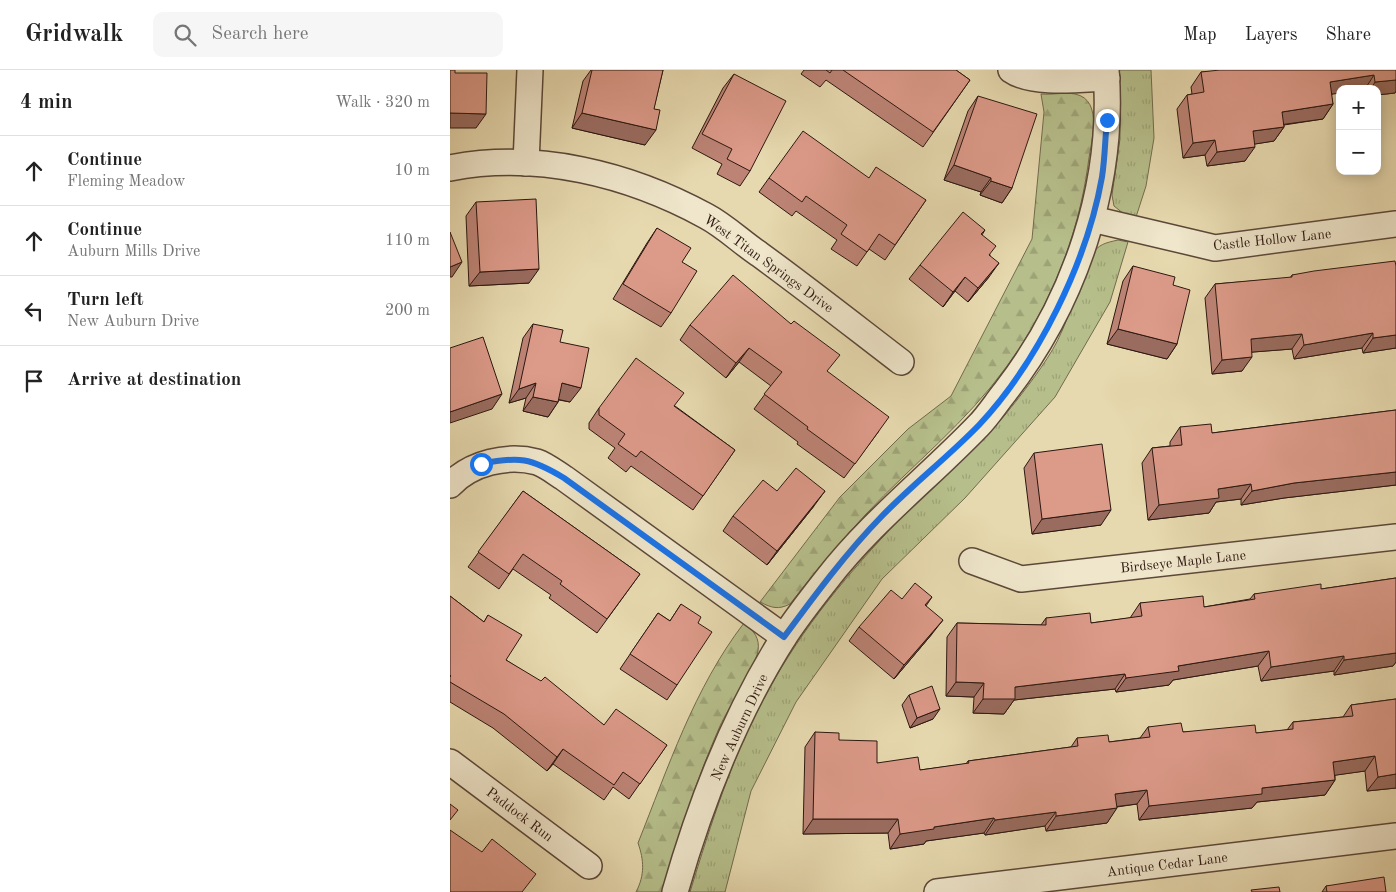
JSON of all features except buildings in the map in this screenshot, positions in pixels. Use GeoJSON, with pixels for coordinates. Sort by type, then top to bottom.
{"type":"FeatureCollection","features":[{"type":"Feature","properties":{"kind":"street"},"geometry":{"type":"LineString","coordinates":[[526,163],[530,70]]}},
{"type":"Feature","properties":{"kind":"street"},"geometry":{"type":"LineString","coordinates":[[1011,70],[1017,74],[1042,79],[1107,74]]}},
{"type":"Feature","properties":{"kind":"street","name":"New Auburn Drive"},"geometry":{"type":"LineString","coordinates":[[675,892],[710,788],[729,743],[745,707],[784,637],[828,578],[882,516],[979,424],[1021,371],[1045,329],[1077,264],[1092,218],[1102,176],[1107,120],[1107,74]]}},
{"type":"Feature","properties":{"kind":"street","name":"West Titan Springs Drive"},"geometry":{"type":"LineString","coordinates":[[450,168],[474,163],[526,163],[580,168],[641,185],[707,217],[901,362]]}},
{"type":"Feature","properties":{"kind":"street","name":"Castle Hollow Lane"},"geometry":{"type":"LineString","coordinates":[[1092,218],[1215,248],[1396,224]]}},
{"type":"Feature","properties":{"kind":"street"},"geometry":{"type":"LineString","coordinates":[[450,485],[481,464],[509,458],[538,462],[564,478],[784,637]]}},
{"type":"Feature","properties":{"kind":"street","name":"Birdseye Maple Lane"},"geometry":{"type":"LineString","coordinates":[[972,561],[1021,579],[1396,537]]}},
{"type":"Feature","properties":{"kind":"street","name":"Paddock Run"},"geometry":{"type":"LineString","coordinates":[[450,762],[589,866]]}},
{"type":"Feature","properties":{"kind":"street","name":"Antique Cedar Lane"},"geometry":{"type":"LineString","coordinates":[[937,892],[1396,836]]}},
{"type":"Feature","properties":{"kind":"green space"},"geometry":{"type":"Polygon","coordinates":[[[1119,70],[1151,70],[1154,138],[1146,186],[1136,217],[1124,214],[1114,206],[1112,195],[1120,139],[1119,70]]]}},
{"type":"Feature","properties":{"kind":"green space"},"geometry":{"type":"Polygon","coordinates":[[[1071,93],[1084,98],[1090,105],[1094,124],[1077,218],[1060,270],[1036,320],[1007,366],[975,406],[866,514],[790,604],[775,607],[760,602],[840,497],[908,429],[951,396],[1032,239],[1044,112],[1041,94],[1071,93]]]}},
{"type":"Feature","properties":{"kind":"green space"},"geometry":{"type":"Polygon","coordinates":[[[1118,240],[1128,242],[1110,302],[1055,397],[965,498],[882,579],[796,702],[751,791],[725,892],[690,892],[733,764],[755,715],[796,645],[828,601],[863,559],[914,505],[990,432],[1017,400],[1053,349],[1065,325],[1083,271],[1091,255],[1103,244],[1118,240]]]}},
{"type":"Feature","properties":{"kind":"green space"},"geometry":{"type":"Polygon","coordinates":[[[744,623],[756,635],[758,651],[756,658],[711,746],[688,808],[662,892],[636,892],[643,868],[638,843],[683,729],[711,674],[726,648],[744,623]]]}},
{"type":"Feature","properties":{"kind":"route"},"geometry":{"type":"LineString","coordinates":[[481,464],[509,458],[538,462],[564,478],[784,637],[828,578],[882,516],[979,424],[1021,371],[1045,329],[1077,264],[1092,218],[1102,176],[1107,120]]}}]}
